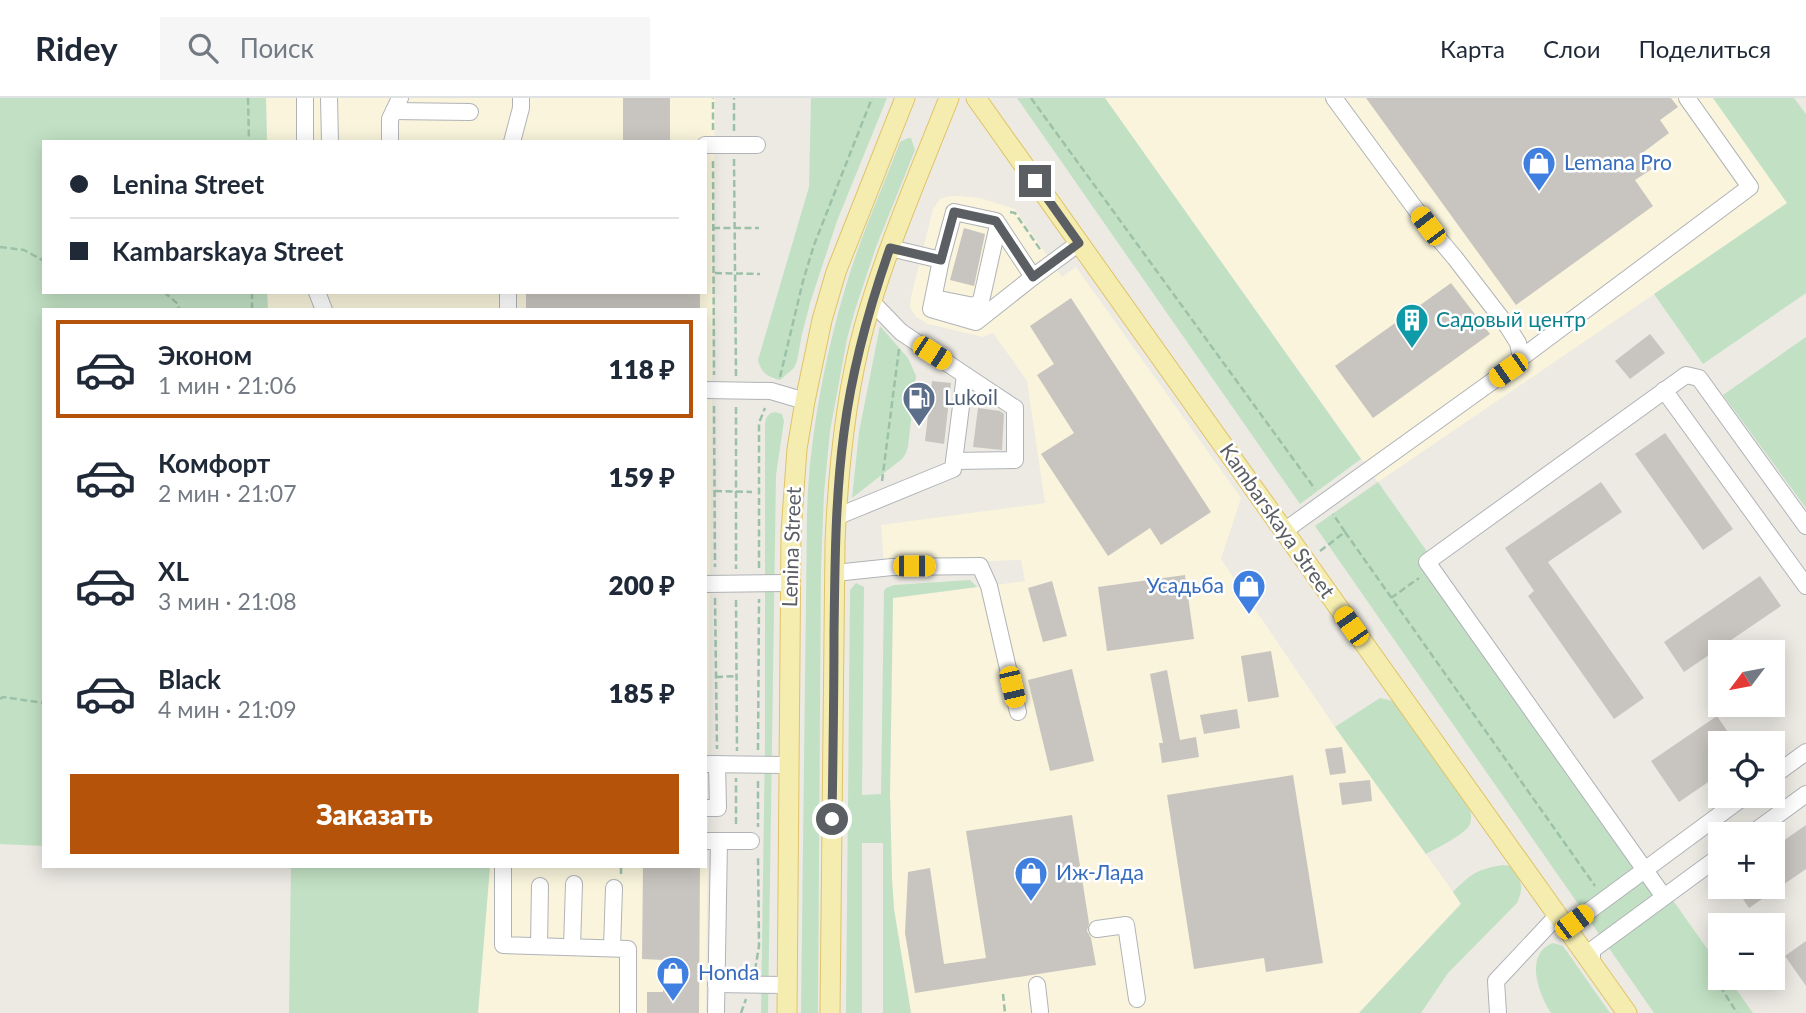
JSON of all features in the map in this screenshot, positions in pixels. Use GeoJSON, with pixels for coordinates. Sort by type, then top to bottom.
{"type":"FeatureCollection","features":[{"type":"Feature","properties":{"kind":"main road","name":"Lenina Street"},"geometry":{"type":"LineString","coordinates":[[787,1013],[791,532],[797,449],[822,320],[836,272],[905,98]]}},
{"type":"Feature","properties":{"kind":"main road","name":"Lenina Street"},"geometry":{"type":"LineString","coordinates":[[830,1013],[836,517],[840,468],[849,399],[872,302],[890,248],[949,98]]}},
{"type":"Feature","properties":{"kind":"main road","name":"Kambarskaya Street"},"geometry":{"type":"LineString","coordinates":[[976,98],[1626,1013]]}},
{"type":"Feature","properties":{"kind":"lane"},"geometry":{"type":"LineString","coordinates":[[305,98],[305,140]]}},
{"type":"Feature","properties":{"kind":"lane"},"geometry":{"type":"LineString","coordinates":[[329,98],[330,140]]}},
{"type":"Feature","properties":{"kind":"lane"},"geometry":{"type":"LineString","coordinates":[[513,140],[521,98]]}},
{"type":"Feature","properties":{"kind":"lane"},"geometry":{"type":"LineString","coordinates":[[1334,98],[1428,226],[1508,327],[1518,343],[1521,358]]}},
{"type":"Feature","properties":{"kind":"lane"},"geometry":{"type":"LineString","coordinates":[[1284,531],[1516,365],[1521,358],[1750,187],[1687,98]]}},
{"type":"Feature","properties":{"kind":"lane"},"geometry":{"type":"LineString","coordinates":[[390,140],[390,119],[397,104],[470,112]]}},
{"type":"Feature","properties":{"kind":"lane"},"geometry":{"type":"LineString","coordinates":[[709,145],[757,145]]}},
{"type":"Feature","properties":{"kind":"lane"},"geometry":{"type":"LineString","coordinates":[[1033,277],[996,221],[954,212],[931,309],[976,322],[1079,243]]}},
{"type":"Feature","properties":{"kind":"lane"},"geometry":{"type":"LineString","coordinates":[[933,298],[974,306],[981,300],[998,225]]}},
{"type":"Feature","properties":{"kind":"lane"},"geometry":{"type":"LineString","coordinates":[[890,248],[941,260]]}},
{"type":"Feature","properties":{"kind":"lane"},"geometry":{"type":"LineString","coordinates":[[872,302],[901,332],[1015,408],[1015,460],[954,461]]}},
{"type":"Feature","properties":{"kind":"lane"},"geometry":{"type":"LineString","coordinates":[[836,517],[953,469],[965,375]]}},
{"type":"Feature","properties":{"kind":"lane"},"geometry":{"type":"LineString","coordinates":[[1664,897],[1427,562],[1686,375],[1699,378],[1806,526]]}},
{"type":"Feature","properties":{"kind":"lane"},"geometry":{"type":"LineString","coordinates":[[709,390],[771,391],[805,401]]}},
{"type":"Feature","properties":{"kind":"lane"},"geometry":{"type":"LineString","coordinates":[[1664,390],[1806,586]]}},
{"type":"Feature","properties":{"kind":"lane"},"geometry":{"type":"LineString","coordinates":[[835,573],[892,567],[980,566],[989,586],[1018,712]]}},
{"type":"Feature","properties":{"kind":"lane"},"geometry":{"type":"LineString","coordinates":[[710,584],[791,583]]}},
{"type":"Feature","properties":{"kind":"lane"},"geometry":{"type":"LineString","coordinates":[[1785,767],[1806,752]]}},
{"type":"Feature","properties":{"kind":"lane"},"geometry":{"type":"LineString","coordinates":[[707,808],[718,808],[711,764],[789,765]]}},
{"type":"Feature","properties":{"kind":"lane"},"geometry":{"type":"LineString","coordinates":[[1768,822],[1806,794]]}},
{"type":"Feature","properties":{"kind":"lane"},"geometry":{"type":"LineString","coordinates":[[1498,1013],[1496,981],[1559,919],[1574,922],[1729,808]]}},
{"type":"Feature","properties":{"kind":"lane"},"geometry":{"type":"LineString","coordinates":[[716,1013],[716,984],[738,841]]}},
{"type":"Feature","properties":{"kind":"lane"},"geometry":{"type":"LineString","coordinates":[[1592,965],[1592,950],[1708,865]]}},
{"type":"Feature","properties":{"kind":"lane"},"geometry":{"type":"LineString","coordinates":[[503,868],[503,945],[628,949],[628,1013]]}},
{"type":"Feature","properties":{"kind":"lane"},"geometry":{"type":"LineString","coordinates":[[572,947],[574,884]]}},
{"type":"Feature","properties":{"kind":"lane"},"geometry":{"type":"LineString","coordinates":[[539,946],[540,886]]}},
{"type":"Feature","properties":{"kind":"lane"},"geometry":{"type":"LineString","coordinates":[[612,948],[614,888]]}},
{"type":"Feature","properties":{"kind":"lane"},"geometry":{"type":"LineString","coordinates":[[1097,929],[1126,925],[1137,999]]}},
{"type":"Feature","properties":{"kind":"lane"},"geometry":{"type":"LineString","coordinates":[[716,984],[787,985]]}},
{"type":"Feature","properties":{"kind":"lane"},"geometry":{"type":"LineString","coordinates":[[1037,985],[1040,1011]]}},
{"type":"Feature","properties":{"kind":"path"},"geometry":{"type":"LineString","coordinates":[[248,98],[249,140]]}},
{"type":"Feature","properties":{"kind":"path"},"geometry":{"type":"LineString","coordinates":[[711,764],[716,677],[710,584],[715,491],[709,390],[713,228],[709,145],[713,98]]}},
{"type":"Feature","properties":{"kind":"path"},"geometry":{"type":"LineString","coordinates":[[734,98],[738,841],[759,946],[753,985],[741,1013]]}},
{"type":"Feature","properties":{"kind":"path"},"geometry":{"type":"LineString","coordinates":[[738,841],[758,765],[759,423],[771,391],[779,380],[814,245],[872,98]]}},
{"type":"Feature","properties":{"kind":"path"},"geometry":{"type":"LineString","coordinates":[[1031,98],[1325,502],[1604,900]]}},
{"type":"Feature","properties":{"kind":"path"},"geometry":{"type":"LineString","coordinates":[[713,228],[759,228]]}},
{"type":"Feature","properties":{"kind":"path"},"geometry":{"type":"LineString","coordinates":[[0,247],[24,250],[42,260]]}},
{"type":"Feature","properties":{"kind":"path"},"geometry":{"type":"LineString","coordinates":[[713,273],[760,274]]}},
{"type":"Feature","properties":{"kind":"path"},"geometry":{"type":"LineString","coordinates":[[166,294],[178,304],[179,308]]}},
{"type":"Feature","properties":{"kind":"path"},"geometry":{"type":"LineString","coordinates":[[880,498],[901,332]]}},
{"type":"Feature","properties":{"kind":"path"},"geometry":{"type":"LineString","coordinates":[[715,491],[752,492]]}},
{"type":"Feature","properties":{"kind":"path"},"geometry":{"type":"LineString","coordinates":[[1306,562],[1345,531]]}},
{"type":"Feature","properties":{"kind":"path"},"geometry":{"type":"LineString","coordinates":[[1391,598],[1432,569]]}},
{"type":"Feature","properties":{"kind":"path"},"geometry":{"type":"LineString","coordinates":[[716,677],[737,676]]}},
{"type":"Feature","properties":{"kind":"path"},"geometry":{"type":"LineString","coordinates":[[0,699],[4,697],[42,704]]}},
{"type":"Feature","properties":{"kind":"path"},"geometry":{"type":"LineString","coordinates":[[1723,990],[1737,1013]]}},
{"type":"Feature","properties":{"kind":"path"},"geometry":{"type":"LineString","coordinates":[[1003,995],[1005,1013]]}},
{"type":"Feature","properties":{"kind":"shaded area"},"geometry":{"type":"Polygon","coordinates":[[[266,98],[715,98],[706,1013],[478,1013],[490,868],[707,868],[707,308],[268,308],[267,294],[707,294],[707,140],[267,140],[266,98]]]}},
{"type":"Feature","properties":{"kind":"shaded area"},"geometry":{"type":"Polygon","coordinates":[[[1105,98],[1713,98],[1788,203],[1378,482],[1105,98]]]}},
{"type":"Feature","properties":{"kind":"shaded area"},"geometry":{"type":"Polygon","coordinates":[[[950,196],[980,198],[1015,209],[1062,277],[1076,267],[1241,498],[1221,559],[1335,727],[1461,903],[1359,1013],[911,1013],[894,909],[892,879],[890,793],[893,598],[1025,581],[1021,560],[884,565],[881,525],[1045,503],[1027,381],[993,333],[983,337],[928,324],[916,317],[910,307],[933,209],[940,199],[950,196]]]}},
{"type":"Feature","properties":{"kind":"green space"},"geometry":{"type":"Polygon","coordinates":[[[0,98],[266,98],[267,140],[42,140],[42,294],[267,294],[268,308],[42,308],[42,846],[0,844],[0,98]]]}},
{"type":"Feature","properties":{"kind":"green space"},"geometry":{"type":"Polygon","coordinates":[[[811,98],[887,98],[837,221],[811,300],[797,361],[794,368],[780,380],[766,374],[758,360],[809,187],[811,98]]]}},
{"type":"Feature","properties":{"kind":"green space"},"geometry":{"type":"Polygon","coordinates":[[[1017,98],[1105,98],[1361,459],[1300,504],[1017,98]]]}},
{"type":"Feature","properties":{"kind":"green space"},"geometry":{"type":"Polygon","coordinates":[[[1713,98],[1794,98],[1806,114],[1806,293],[1703,364],[1654,294],[1787,203],[1713,98]]]}},
{"type":"Feature","properties":{"kind":"green space"},"geometry":{"type":"Polygon","coordinates":[[[911,138],[915,150],[876,247],[855,310],[830,431],[821,568],[818,1013],[801,1013],[807,515],[816,416],[829,348],[847,283],[900,142],[911,138]]]}},
{"type":"Feature","properties":{"kind":"green space"},"geometry":{"type":"Polygon","coordinates":[[[880,326],[908,358],[916,376],[908,447],[902,459],[852,498],[859,432],[880,326]]]}},
{"type":"Feature","properties":{"kind":"green space"},"geometry":{"type":"Polygon","coordinates":[[[1806,337],[1806,508],[1723,395],[1806,337]]]}},
{"type":"Feature","properties":{"kind":"green space"},"geometry":{"type":"Polygon","coordinates":[[[775,412],[782,414],[784,421],[776,475],[768,1013],[761,1013],[765,741],[765,424],[768,416],[775,412]]]}},
{"type":"Feature","properties":{"kind":"green space"},"geometry":{"type":"Polygon","coordinates":[[[1378,482],[1708,950],[1708,990],[1737,990],[1753,1013],[1654,1013],[1315,526],[1378,482]]]}},
{"type":"Feature","properties":{"kind":"green space"},"geometry":{"type":"Polygon","coordinates":[[[970,580],[977,587],[893,598],[890,793],[892,879],[894,909],[911,1013],[883,1013],[883,843],[862,843],[862,1013],[846,1013],[850,590],[856,583],[864,587],[862,795],[881,794],[884,591],[894,585],[970,580]]]}},
{"type":"Feature","properties":{"kind":"green space"},"geometry":{"type":"Polygon","coordinates":[[[1380,698],[1393,701],[1470,808],[1471,820],[1467,828],[1451,841],[1426,854],[1335,727],[1380,698]]]}},
{"type":"Feature","properties":{"kind":"green space"},"geometry":{"type":"Polygon","coordinates":[[[1502,865],[1511,866],[1519,879],[1521,892],[1517,903],[1448,973],[1421,1013],[1359,1013],[1461,904],[1453,892],[1475,873],[1502,865]]]}},
{"type":"Feature","properties":{"kind":"green space"},"geometry":{"type":"Polygon","coordinates":[[[291,868],[490,868],[478,1013],[289,1013],[291,868]]]}},
{"type":"Feature","properties":{"kind":"green space"},"geometry":{"type":"Polygon","coordinates":[[[1553,943],[1563,946],[1610,1013],[1551,1013],[1538,985],[1536,965],[1544,948],[1553,943]]]}},
{"type":"Feature","properties":{"kind":"building"},"geometry":{"type":"Polygon","coordinates":[[[623,98],[670,98],[670,140],[623,140],[623,98]]]}},
{"type":"Feature","properties":{"kind":"building","name":"Lemana Pro"},"geometry":{"type":"Polygon","coordinates":[[[1366,98],[1671,98],[1678,107],[1660,120],[1669,133],[1641,154],[1652,169],[1635,180],[1653,206],[1516,305],[1366,98]]]}},
{"type":"Feature","properties":{"kind":"building"},"geometry":{"type":"Polygon","coordinates":[[[964,228],[985,234],[974,286],[950,280],[964,228]]]}},
{"type":"Feature","properties":{"kind":"building","name":"Садовый центр"},"geometry":{"type":"Polygon","coordinates":[[[1451,283],[1490,334],[1373,418],[1335,366],[1451,283]]]}},
{"type":"Feature","properties":{"kind":"building"},"geometry":{"type":"Polygon","coordinates":[[[526,294],[700,294],[700,308],[526,308],[526,294]]]}},
{"type":"Feature","properties":{"kind":"building"},"geometry":{"type":"Polygon","coordinates":[[[1071,298],[1211,512],[1161,545],[1150,528],[1108,556],[1041,454],[1074,433],[1037,375],[1054,364],[1030,326],[1071,298]]]}},
{"type":"Feature","properties":{"kind":"building"},"geometry":{"type":"Polygon","coordinates":[[[1650,334],[1665,353],[1630,379],[1615,361],[1650,334]]]}},
{"type":"Feature","properties":{"kind":"building"},"geometry":{"type":"Polygon","coordinates":[[[932,381],[951,383],[944,444],[925,441],[932,381]]]}},
{"type":"Feature","properties":{"kind":"building"},"geometry":{"type":"Polygon","coordinates":[[[978,408],[1004,414],[1002,450],[973,447],[978,408]]]}},
{"type":"Feature","properties":{"kind":"building"},"geometry":{"type":"Polygon","coordinates":[[[1665,433],[1733,529],[1703,550],[1635,454],[1665,433]]]}},
{"type":"Feature","properties":{"kind":"building"},"geometry":{"type":"Polygon","coordinates":[[[1601,482],[1622,512],[1548,562],[1644,698],[1614,719],[1528,596],[1534,591],[1505,548],[1601,482]]]}},
{"type":"Feature","properties":{"kind":"building"},"geometry":{"type":"Polygon","coordinates":[[[1185,575],[1194,639],[1107,651],[1098,587],[1185,575]]]}},
{"type":"Feature","properties":{"kind":"building"},"geometry":{"type":"Polygon","coordinates":[[[1760,576],[1781,606],[1731,640],[1708,640],[1708,656],[1684,672],[1664,642],[1760,576]]]}},
{"type":"Feature","properties":{"kind":"building"},"geometry":{"type":"Polygon","coordinates":[[[1052,581],[1067,636],[1043,642],[1028,588],[1052,581]]]}},
{"type":"Feature","properties":{"kind":"building"},"geometry":{"type":"Polygon","coordinates":[[[1271,651],[1279,697],[1248,702],[1241,656],[1271,651]]]}},
{"type":"Feature","properties":{"kind":"building"},"geometry":{"type":"Polygon","coordinates":[[[1072,669],[1094,761],[1050,771],[1028,680],[1072,669]]]}},
{"type":"Feature","properties":{"kind":"building"},"geometry":{"type":"Polygon","coordinates":[[[1167,670],[1180,740],[1196,737],[1199,757],[1162,763],[1159,743],[1163,743],[1150,674],[1167,670]]]}},
{"type":"Feature","properties":{"kind":"building"},"geometry":{"type":"Polygon","coordinates":[[[1237,709],[1240,728],[1204,734],[1200,715],[1237,709]]]}},
{"type":"Feature","properties":{"kind":"building"},"geometry":{"type":"Polygon","coordinates":[[[1714,718],[1718,718],[1727,731],[1708,731],[1708,782],[1679,802],[1651,761],[1714,718]]]}},
{"type":"Feature","properties":{"kind":"building"},"geometry":{"type":"Polygon","coordinates":[[[1342,747],[1346,773],[1330,775],[1325,749],[1342,747]]]}},
{"type":"Feature","properties":{"kind":"building"},"geometry":{"type":"Polygon","coordinates":[[[1293,775],[1323,963],[1266,972],[1264,958],[1194,969],[1167,795],[1293,775]]]}},
{"type":"Feature","properties":{"kind":"building"},"geometry":{"type":"Polygon","coordinates":[[[1370,780],[1372,801],[1342,805],[1339,783],[1370,780]]]}},
{"type":"Feature","properties":{"kind":"building","name":"Иж-Лада"},"geometry":{"type":"Polygon","coordinates":[[[1072,815],[1089,923],[1087,931],[1096,965],[915,993],[905,933],[908,872],[930,868],[944,964],[986,958],[966,831],[1072,815]]]}},
{"type":"Feature","properties":{"kind":"building"},"geometry":{"type":"Polygon","coordinates":[[[1806,825],[1806,869],[1785,883],[1785,840],[1806,825]]]}},
{"type":"Feature","properties":{"kind":"building"},"geometry":{"type":"Polygon","coordinates":[[[643,868],[700,868],[699,1013],[647,1013],[647,992],[663,992],[663,960],[642,959],[643,868]]]}},
{"type":"Feature","properties":{"kind":"building"},"geometry":{"type":"Polygon","coordinates":[[[1743,899],[1762,899],[1749,908],[1743,899]]]}},
{"type":"Feature","properties":{"kind":"building"},"geometry":{"type":"Polygon","coordinates":[[[1806,941],[1806,986],[1785,956],[1806,941]]]}},
{"type":"Feature","properties":{"kind":"place","name":"Lemana Pro"},"geometry":{"type":"Point","coordinates":[1539,193]}},
{"type":"Feature","properties":{"kind":"place","name":"Садовый центр"},"geometry":{"type":"Point","coordinates":[1412,350]}},
{"type":"Feature","properties":{"kind":"place","name":"Lukoil"},"geometry":{"type":"Point","coordinates":[919,428]}},
{"type":"Feature","properties":{"kind":"place","name":"Усадьба"},"geometry":{"type":"Point","coordinates":[1249,616]}},
{"type":"Feature","properties":{"kind":"place","name":"Иж-Лада"},"geometry":{"type":"Point","coordinates":[1031,903]}},
{"type":"Feature","properties":{"kind":"place","name":"Honda"},"geometry":{"type":"Point","coordinates":[673,1003]}},
{"type":"Feature","properties":{"kind":"route"},"geometry":{"type":"LineString","coordinates":[[832,819],[837,502],[844,432],[864,328],[890,248],[941,260],[954,212],[996,221],[1033,277],[1079,243],[1035,181]]}}]}
